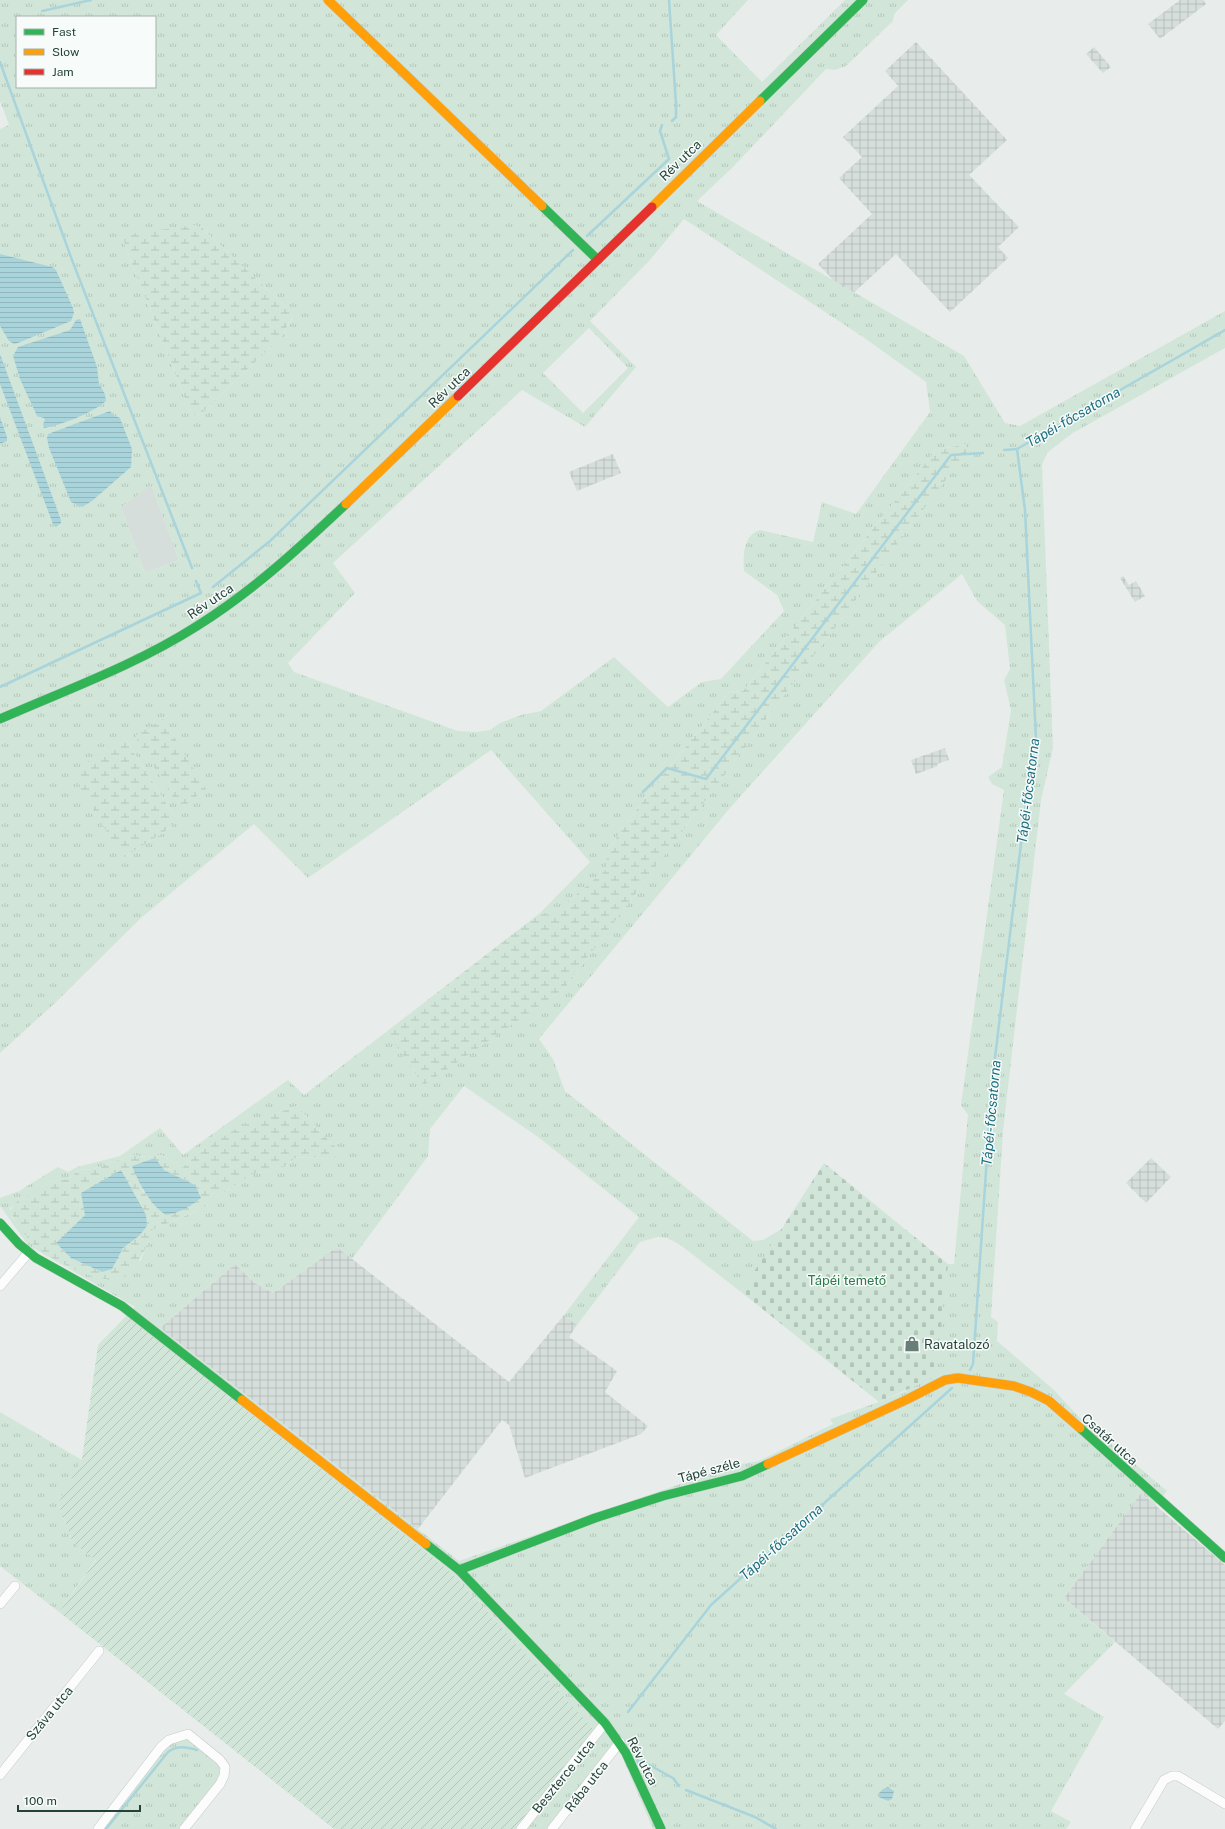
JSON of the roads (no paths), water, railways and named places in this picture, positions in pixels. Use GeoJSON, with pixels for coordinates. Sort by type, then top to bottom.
{"type":"FeatureCollection","features":[{"type":"Feature","properties":{"kind":"street"},"geometry":{"type":"LineString","coordinates":[[328,0],[598,260]]}},
{"type":"Feature","properties":{"kind":"street","name":"Rév utca"},"geometry":{"type":"LineString","coordinates":[[0,719],[131,662],[166,644],[202,623],[253,588],[288,559],[598,260],[863,0]]}},
{"type":"Feature","properties":{"kind":"street","name":"Rév utca"},"geometry":{"type":"LineString","coordinates":[[0,1223],[29,1252],[122,1306],[459,1570],[592,1710],[620,1742],[661,1829]]}},
{"type":"Feature","properties":{"kind":"street"},"geometry":{"type":"LineString","coordinates":[[0,1286],[29,1252]]}},
{"type":"Feature","properties":{"kind":"street","name":"Tápé széle"},"geometry":{"type":"LineString","coordinates":[[459,1570],[595,1518],[662,1496],[742,1476],[908,1399],[939,1382],[958,1378]]}},
{"type":"Feature","properties":{"kind":"street","name":"Csatár utca"},"geometry":{"type":"LineString","coordinates":[[958,1378],[1014,1386],[1049,1401],[1225,1558]]}},
{"type":"Feature","properties":{"kind":"street"},"geometry":{"type":"LineString","coordinates":[[0,1604],[15,1586]]}},
{"type":"Feature","properties":{"kind":"street","name":"Száva utca"},"geometry":{"type":"LineString","coordinates":[[0,1775],[99,1651]]}},
{"type":"Feature","properties":{"kind":"street","name":"Beszterce utca"},"geometry":{"type":"LineString","coordinates":[[521,1829],[605,1724]]}},
{"type":"Feature","properties":{"kind":"street"},"geometry":{"type":"LineString","coordinates":[[98,1829],[160,1747],[169,1740],[188,1734],[220,1760],[225,1767],[224,1776],[220,1784],[184,1829]]}},
{"type":"Feature","properties":{"kind":"street","name":"Rába utca"},"geometry":{"type":"LineString","coordinates":[[552,1829],[620,1742]]}},
{"type":"Feature","properties":{"kind":"street"},"geometry":{"type":"LineString","coordinates":[[1135,1829],[1164,1780],[1172,1776],[1181,1778],[1225,1804]]}},
{"type":"Feature","properties":{"kind":"water"},"geometry":{"type":"Polygon","coordinates":[[[0,254],[52,267],[56,270],[73,308],[74,313],[71,321],[18,343],[14,344],[9,341],[0,326],[0,254]]]}},
{"type":"Feature","properties":{"kind":"water"},"geometry":{"type":"Polygon","coordinates":[[[80,319],[97,367],[99,384],[105,394],[106,401],[93,410],[76,418],[44,428],[43,424],[45,420],[44,418],[37,416],[20,379],[13,356],[18,347],[70,330],[76,320],[80,319]]]}},
{"type":"Feature","properties":{"kind":"water"},"geometry":{"type":"Polygon","coordinates":[[[0,354],[61,520],[61,523],[56,527],[53,524],[0,384],[0,354]]]}},
{"type":"Feature","properties":{"kind":"water"},"geometry":{"type":"Polygon","coordinates":[[[110,411],[113,415],[120,418],[132,449],[131,467],[92,501],[82,507],[71,502],[49,448],[47,438],[48,434],[110,411]]]}},
{"type":"Feature","properties":{"kind":"water"},"geometry":{"type":"Polygon","coordinates":[[[0,417],[7,441],[0,444],[0,417]]]}},
{"type":"Feature","properties":{"kind":"water"},"geometry":{"type":"Polygon","coordinates":[[[155,1158],[164,1170],[195,1185],[201,1198],[176,1213],[166,1215],[160,1211],[150,1200],[132,1166],[155,1158]]]}},
{"type":"Feature","properties":{"kind":"water"},"geometry":{"type":"Polygon","coordinates":[[[121,1170],[146,1215],[147,1226],[139,1236],[123,1248],[112,1269],[102,1272],[71,1258],[56,1243],[85,1215],[81,1193],[121,1170]]]}},
{"type":"Feature","properties":{"kind":"water"},"geometry":{"type":"Polygon","coordinates":[[[888,1787],[894,1791],[892,1799],[888,1801],[879,1797],[878,1794],[883,1789],[888,1787]]]}},
{"type":"Feature","properties":{"kind":"waterway"},"geometry":{"type":"LineString","coordinates":[[42,11],[91,0]]}},
{"type":"Feature","properties":{"kind":"waterway"},"geometry":{"type":"LineString","coordinates":[[669,0],[676,104],[676,117],[672,121]]}},
{"type":"Feature","properties":{"kind":"waterway"},"geometry":{"type":"LineString","coordinates":[[0,62],[72,260],[192,568]]}},
{"type":"Feature","properties":{"kind":"waterway"},"geometry":{"type":"LineString","coordinates":[[587,236],[669,159],[660,131],[662,125]]}},
{"type":"Feature","properties":{"kind":"waterway"},"geometry":{"type":"LineString","coordinates":[[213,587],[270,541],[573,250]]}},
{"type":"Feature","properties":{"kind":"waterway","name":"Tápéi-főcsatorna"},"geometry":{"type":"LineString","coordinates":[[1004,450],[1017,449],[1225,330]]}},
{"type":"Feature","properties":{"kind":"waterway","name":"Tápéi-főcsatorna"},"geometry":{"type":"LineString","coordinates":[[970,1370],[973,1364],[992,1082],[1030,770],[1036,739],[1025,510],[1017,449]]}},
{"type":"Feature","properties":{"kind":"waterway"},"geometry":{"type":"LineString","coordinates":[[643,792],[667,768],[706,779],[951,455],[983,453]]}},
{"type":"Feature","properties":{"kind":"waterway"},"geometry":{"type":"LineString","coordinates":[[0,687],[201,593],[196,581]]}},
{"type":"Feature","properties":{"kind":"waterway","name":"Tápéi-főcsatorna"},"geometry":{"type":"LineString","coordinates":[[628,1712],[711,1605],[952,1388]]}},
{"type":"Feature","properties":{"kind":"waterway"},"geometry":{"type":"LineString","coordinates":[[106,1829],[168,1752],[175,1748],[186,1747],[197,1750]]}},
{"type":"Feature","properties":{"kind":"waterway"},"geometry":{"type":"LineString","coordinates":[[636,1757],[639,1764]]}},
{"type":"Feature","properties":{"kind":"waterway"},"geometry":{"type":"LineString","coordinates":[[638,1762],[642,1761],[673,1778],[679,1786]]}},
{"type":"Feature","properties":{"kind":"waterway"},"geometry":{"type":"LineString","coordinates":[[686,1790],[755,1817],[776,1829]]}},
{"type":"Feature","properties":{"kind":"place","name":"Ravatalozó"},"geometry":{"type":"Point","coordinates":[912,1344]}},
{"type":"Feature","properties":{"kind":"park label","name":"Tápéi temető"},"geometry":{"type":"Point","coordinates":[847,1280]}}]}
